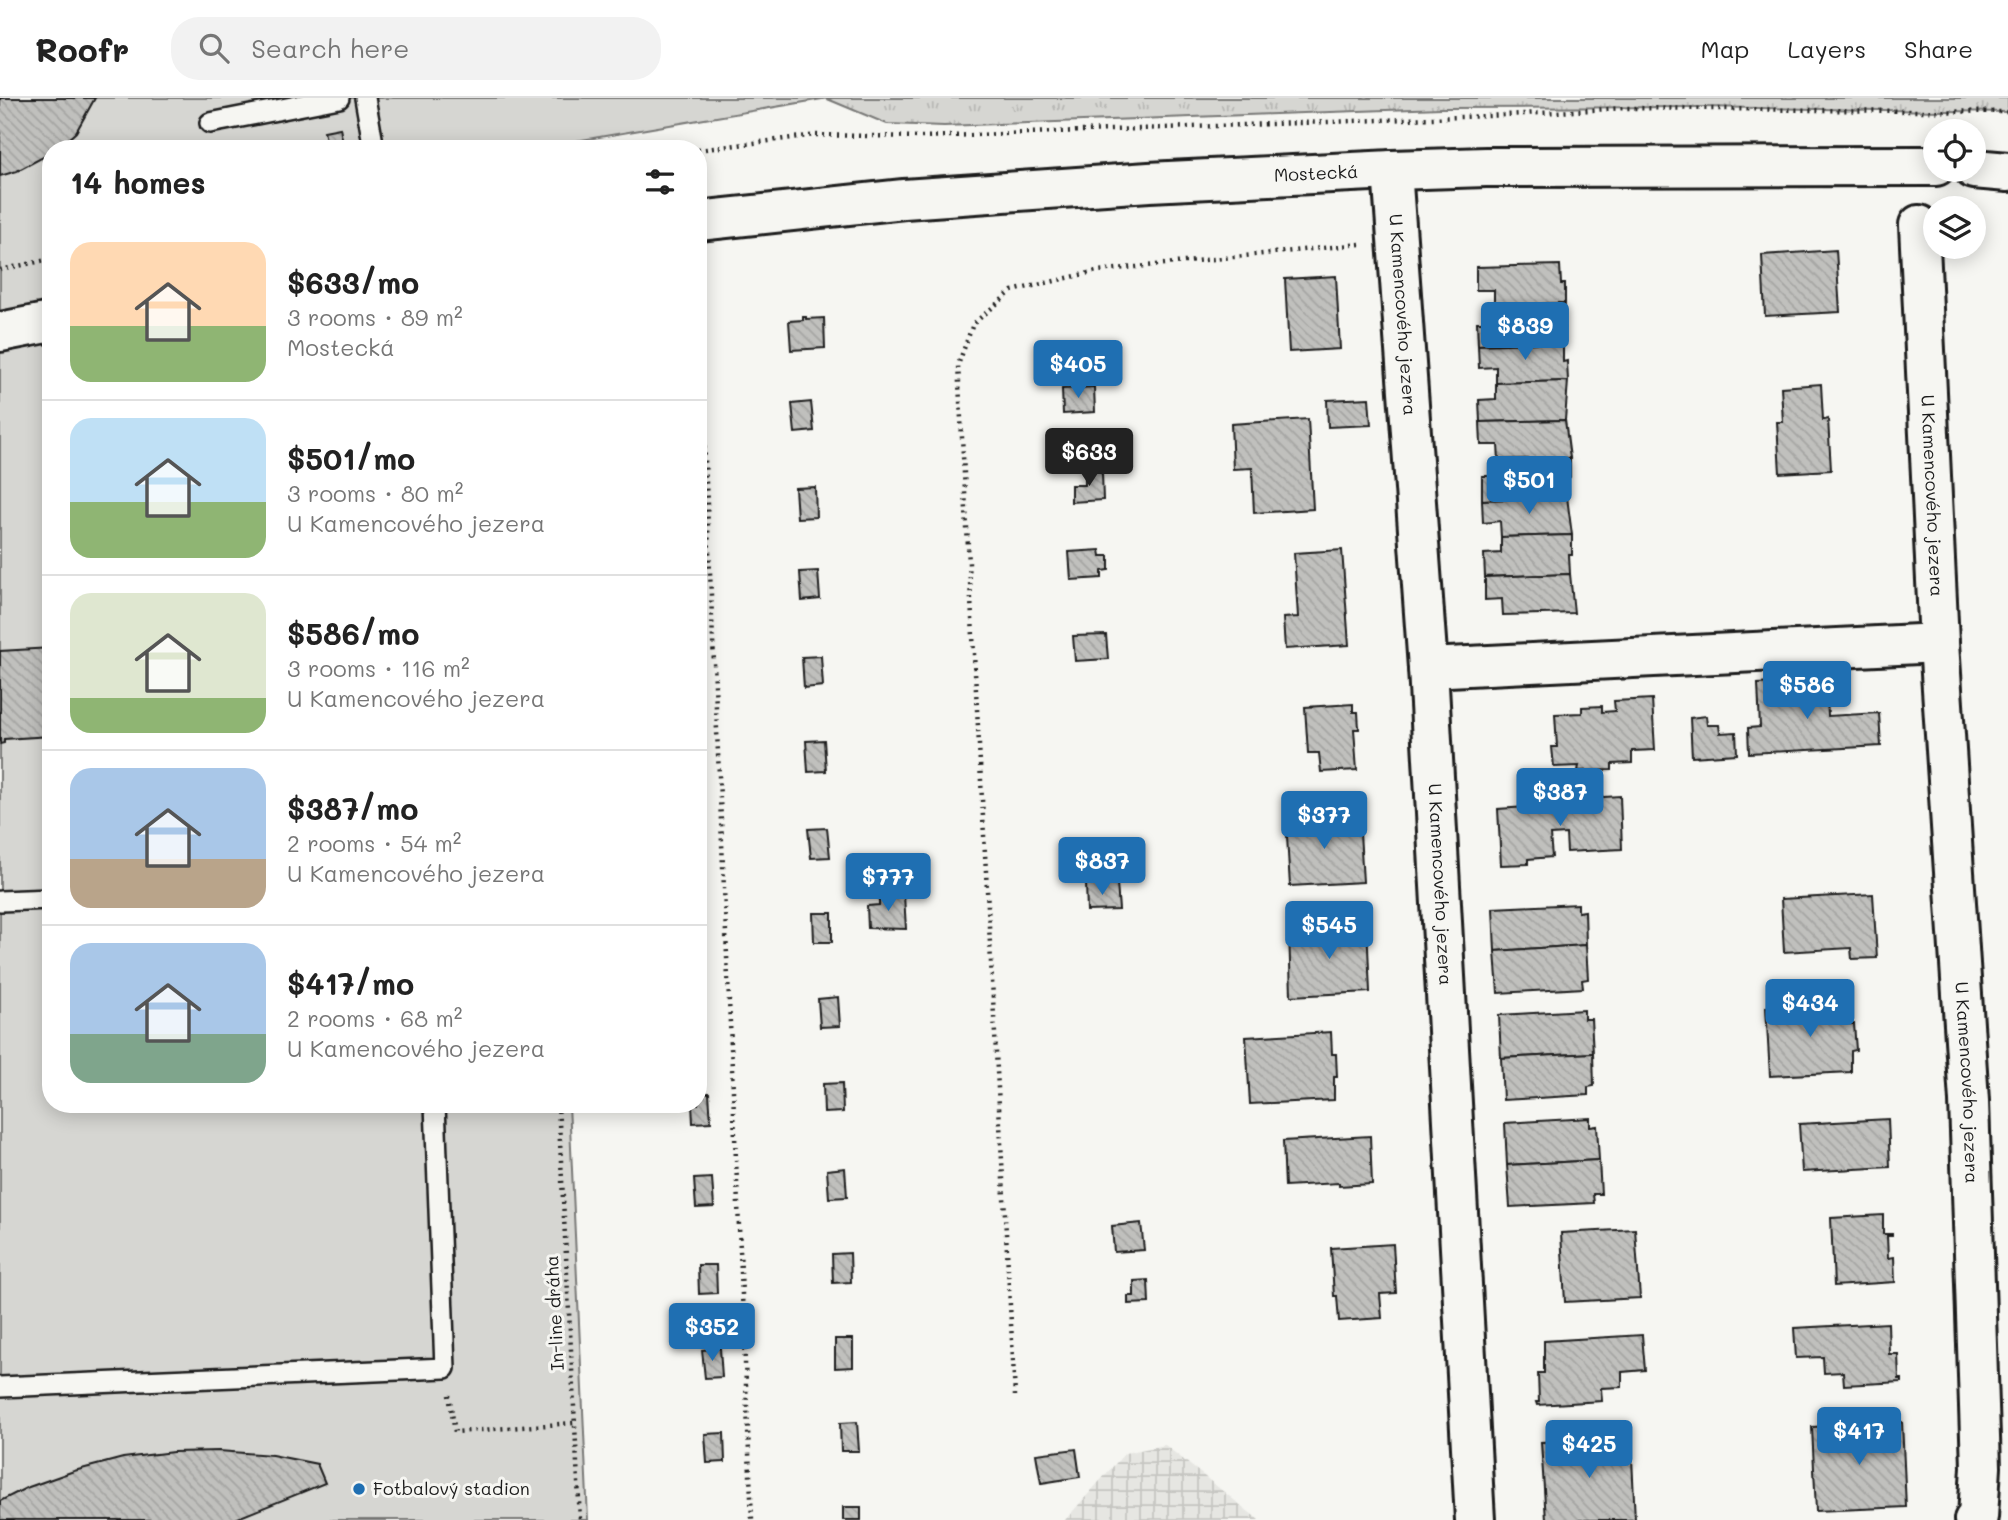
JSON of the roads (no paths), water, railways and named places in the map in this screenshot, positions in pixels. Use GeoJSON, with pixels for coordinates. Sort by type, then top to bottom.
{"type":"FeatureCollection","features":[{"type":"Feature","properties":{"kind":"street","name":"Mostecká"},"geometry":{"type":"LineString","coordinates":[[707,220],[904,199],[1149,182],[1392,170],[1486,167],[1923,166]]}},
{"type":"Feature","properties":{"kind":"street","name":"U Kamencového jezera"},"geometry":{"type":"LineString","coordinates":[[1392,170],[1428,668],[1475,1520]]}},
{"type":"Feature","properties":{"kind":"street"},"geometry":{"type":"LineString","coordinates":[[1986,170],[2008,172]]}},
{"type":"Feature","properties":{"kind":"street","name":"U Kamencového jezera"},"geometry":{"type":"LineString","coordinates":[[1919,225],[1939,643],[1969,1101],[1981,1467],[1978,1517],[1974,1520]]}},
{"type":"Feature","properties":{"kind":"street"},"geometry":{"type":"LineString","coordinates":[[0,332],[42,324]]}},
{"type":"Feature","properties":{"kind":"street"},"geometry":{"type":"LineString","coordinates":[[1428,668],[1939,643]]}},
{"type":"Feature","properties":{"kind":"lane"},"geometry":{"type":"LineString","coordinates":[[210,123],[339,98]]}},
{"type":"Feature","properties":{"kind":"lane"},"geometry":{"type":"LineString","coordinates":[[365,98],[372,140]]}},
{"type":"Feature","properties":{"kind":"lane"},"geometry":{"type":"LineString","coordinates":[[0,901],[42,899]]}},
{"type":"Feature","properties":{"kind":"lane"},"geometry":{"type":"LineString","coordinates":[[0,1387],[445,1368],[435,1113]]}},
{"type":"Feature","properties":{"kind":"place","name":"Fotbalový stadion"},"geometry":{"type":"Point","coordinates":[359,1489]}}]}
